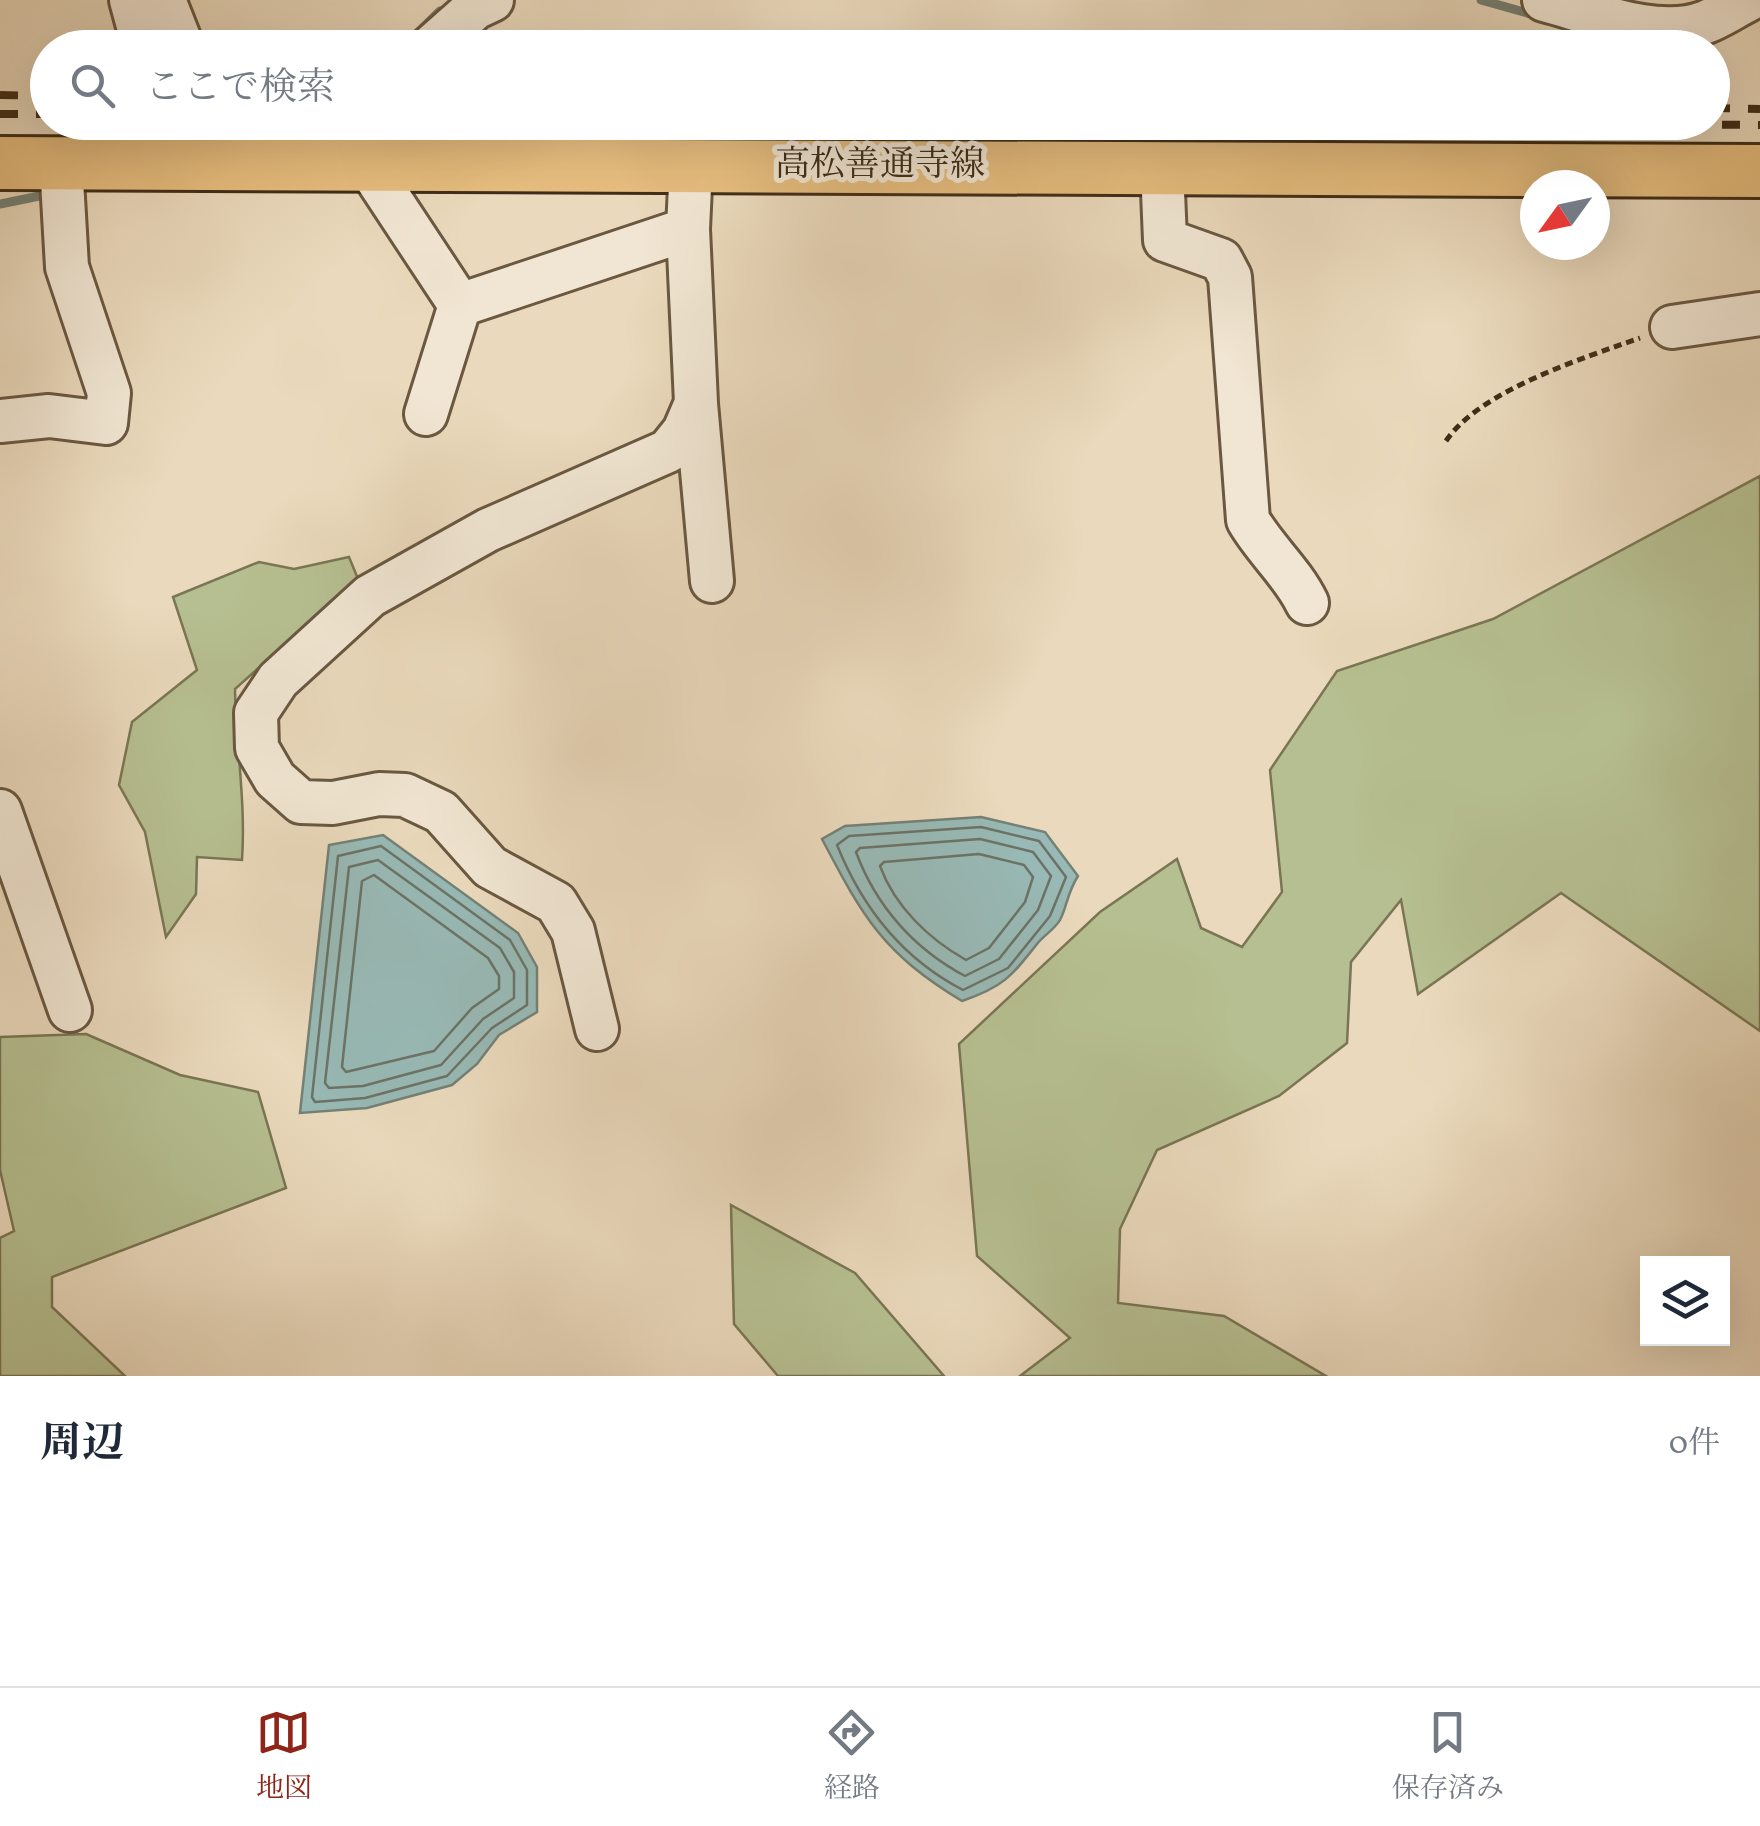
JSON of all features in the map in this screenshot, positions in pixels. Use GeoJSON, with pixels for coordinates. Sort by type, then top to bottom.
{"type":"FeatureCollection","features":[{"type":"Feature","properties":{"kind":"main road","name":"高松善通寺線"},"geometry":{"type":"LineString","coordinates":[[21,168],[171,143],[367,164],[1760,171]]}},
{"type":"Feature","properties":{"kind":"street"},"geometry":{"type":"LineString","coordinates":[[130,0],[139,30]]}},
{"type":"Feature","properties":{"kind":"street"},"geometry":{"type":"LineString","coordinates":[[164,0],[176,30]]}},
{"type":"Feature","properties":{"kind":"street"},"geometry":{"type":"LineString","coordinates":[[450,30],[475,8],[492,0]]}},
{"type":"Feature","properties":{"kind":"street"},"geometry":{"type":"LineString","coordinates":[[1544,0],[1634,24],[1673,28],[1704,24],[1748,0]]}},
{"type":"Feature","properties":{"kind":"street"},"geometry":{"type":"LineString","coordinates":[[367,164],[460,305]]}},
{"type":"Feature","properties":{"kind":"street"},"geometry":{"type":"LineString","coordinates":[[691,166],[688,229],[696,403],[712,581]]}},
{"type":"Feature","properties":{"kind":"street"},"geometry":{"type":"LineString","coordinates":[[0,422],[49,416],[106,423],[110,393],[67,267],[21,168]]}},
{"type":"Feature","properties":{"kind":"street"},"geometry":{"type":"LineString","coordinates":[[1162,168],[1165,240],[1222,260],[1230,276],[1248,520],[1262,544],[1294,576],[1307,604]]}},
{"type":"Feature","properties":{"kind":"street"},"geometry":{"type":"LineString","coordinates":[[460,305],[688,229]]}},
{"type":"Feature","properties":{"kind":"street"},"geometry":{"type":"LineString","coordinates":[[426,414],[460,305]]}},
{"type":"Feature","properties":{"kind":"street"},"geometry":{"type":"LineString","coordinates":[[1672,327],[1755,326]]}},
{"type":"Feature","properties":{"kind":"street"},"geometry":{"type":"LineString","coordinates":[[596,1029],[573,931],[556,903],[490,867],[441,812],[405,795],[379,794],[333,803],[301,802],[274,779],[257,748],[256,713],[278,680],[370,596],[488,530],[668,451],[684,431],[696,403]]}},
{"type":"Feature","properties":{"kind":"street"},"geometry":{"type":"LineString","coordinates":[[0,811],[70,1010]]}},
{"type":"Feature","properties":{"kind":"path"},"geometry":{"type":"LineString","coordinates":[[1446,442],[1462,418],[1580,359],[1672,327]]}},
{"type":"Feature","properties":{"kind":"green space"},"geometry":{"type":"Polygon","coordinates":[[[1760,476],[1760,1031],[1561,893],[1418,994],[1401,900],[1351,962],[1347,1043],[1279,1096],[1157,1150],[1120,1229],[1118,1303],[1224,1316],[1326,1376],[1020,1376],[1070,1338],[977,1256],[959,1044],[1100,912],[1177,859],[1201,928],[1242,947],[1282,892],[1270,770],[1337,671],[1493,619],[1760,476]]]}},
{"type":"Feature","properties":{"kind":"green space"},"geometry":{"type":"Polygon","coordinates":[[[349,557],[358,579],[235,689],[242,860],[197,857],[196,894],[166,937],[145,832],[119,785],[132,722],[197,670],[173,597],[259,562],[294,569],[349,557]]]}},
{"type":"Feature","properties":{"kind":"green space"},"geometry":{"type":"Polygon","coordinates":[[[86,1034],[180,1075],[258,1092],[286,1188],[52,1277],[52,1307],[125,1376],[0,1376],[0,1238],[14,1231],[0,1170],[0,1037],[86,1034]]]}},
{"type":"Feature","properties":{"kind":"green space"},"geometry":{"type":"Polygon","coordinates":[[[731,1205],[855,1273],[944,1376],[778,1376],[734,1324],[731,1205]]]}},
{"type":"Feature","properties":{"kind":"water"},"geometry":{"type":"Polygon","coordinates":[[[981,817],[1045,832],[1078,876],[1060,920],[1020,965],[997,986],[962,1001],[913,967],[878,932],[822,839],[845,826],[981,817]]]}},
{"type":"Feature","properties":{"kind":"water"},"geometry":{"type":"Polygon","coordinates":[[[383,835],[518,933],[537,967],[537,1012],[499,1035],[477,1064],[452,1085],[367,1108],[300,1113],[329,845],[383,835]]]}},
{"type":"Feature","properties":{"kind":"waterway"},"geometry":{"type":"LineString","coordinates":[[1481,0],[1538,16]]}},
{"type":"Feature","properties":{"kind":"waterway"},"geometry":{"type":"LineString","coordinates":[[420,30],[440,11]]}},
{"type":"Feature","properties":{"kind":"waterway"},"geometry":{"type":"LineString","coordinates":[[133,144],[136,140]]}},
{"type":"Feature","properties":{"kind":"waterway"},"geometry":{"type":"LineString","coordinates":[[0,204],[49,194]]}},
{"type":"Feature","properties":{"kind":"railway"},"geometry":{"type":"LineString","coordinates":[[0,95],[30,96]]}},
{"type":"Feature","properties":{"kind":"railway"},"geometry":{"type":"LineString","coordinates":[[1730,108],[1760,109]]}},
{"type":"Feature","properties":{"kind":"railway"},"geometry":{"type":"LineString","coordinates":[[0,114],[30,114]]}},
{"type":"Feature","properties":{"kind":"railway"},"geometry":{"type":"LineString","coordinates":[[1730,125],[1760,125]]}}]}
